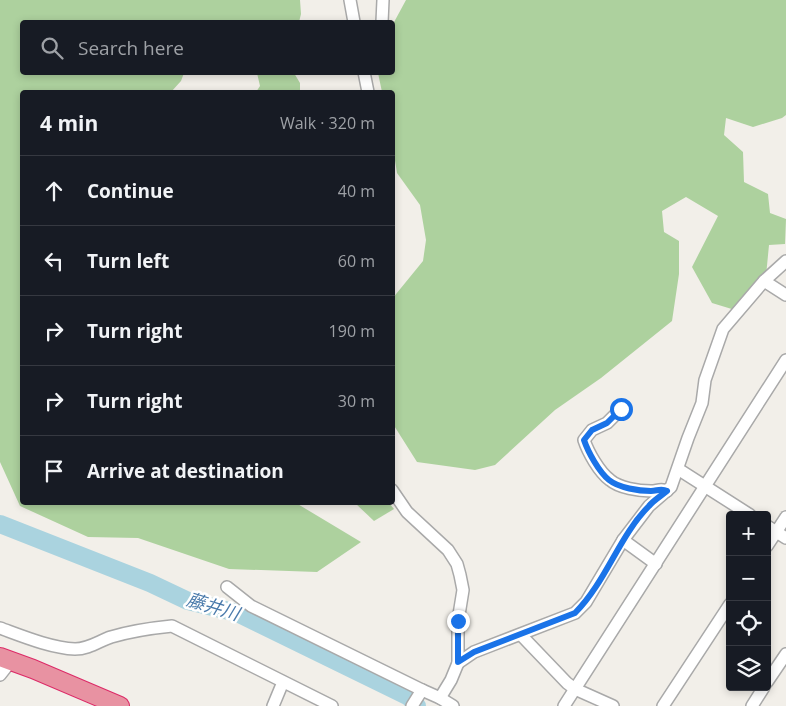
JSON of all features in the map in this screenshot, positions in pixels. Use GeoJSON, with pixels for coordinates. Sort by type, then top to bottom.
{"type":"FeatureCollection","features":[{"type":"Feature","properties":{"kind":"highway"},"geometry":{"type":"LineString","coordinates":[[5,659],[120,706]]}},
{"type":"Feature","properties":{"kind":"street"},"geometry":{"type":"LineString","coordinates":[[350,0],[354,20]]}},
{"type":"Feature","properties":{"kind":"street"},"geometry":{"type":"LineString","coordinates":[[382,20],[383,0]]}},
{"type":"Feature","properties":{"kind":"street"},"geometry":{"type":"LineString","coordinates":[[365,75],[368,90]]}},
{"type":"Feature","properties":{"kind":"street"},"geometry":{"type":"LineString","coordinates":[[458,662],[474,652],[575,613],[586,602],[623,540],[648,506],[671,487],[702,404],[705,380],[723,328],[764,281],[786,261]]}},
{"type":"Feature","properties":{"kind":"street"},"geometry":{"type":"LineString","coordinates":[[764,281],[786,294]]}},
{"type":"Feature","properties":{"kind":"street"},"geometry":{"type":"LineString","coordinates":[[564,706],[786,360]]}},
{"type":"Feature","properties":{"kind":"street"},"geometry":{"type":"LineString","coordinates":[[621,409],[607,423],[592,430],[584,440],[588,452],[609,480],[621,486],[652,491],[663,489],[667,491]]}},
{"type":"Feature","properties":{"kind":"street"},"geometry":{"type":"LineString","coordinates":[[678,469],[744,511]]}},
{"type":"Feature","properties":{"kind":"street"},"geometry":{"type":"LineString","coordinates":[[395,494],[407,512],[448,550],[457,564],[463,590],[458,621],[458,662],[451,680],[440,698]]}},
{"type":"Feature","properties":{"kind":"street"},"geometry":{"type":"LineString","coordinates":[[777,532],[786,517]]}},
{"type":"Feature","properties":{"kind":"street"},"geometry":{"type":"LineString","coordinates":[[623,540],[656,564]]}},
{"type":"Feature","properties":{"kind":"street"},"geometry":{"type":"LineString","coordinates":[[227,587],[250,606],[420,692],[440,698],[453,706]]}},
{"type":"Feature","properties":{"kind":"street"},"geometry":{"type":"LineString","coordinates":[[663,706],[726,610]]}},
{"type":"Feature","properties":{"kind":"street"},"geometry":{"type":"LineString","coordinates":[[0,628],[48,644],[74,649],[89,647],[111,637],[157,627],[172,626],[332,706]]}},
{"type":"Feature","properties":{"kind":"street"},"geometry":{"type":"LineString","coordinates":[[521,635],[567,683],[575,689],[613,706]]}},
{"type":"Feature","properties":{"kind":"street"},"geometry":{"type":"LineString","coordinates":[[771,676],[786,654]]}},
{"type":"Feature","properties":{"kind":"street"},"geometry":{"type":"LineString","coordinates":[[0,675],[5,659]]}},
{"type":"Feature","properties":{"kind":"street"},"geometry":{"type":"LineString","coordinates":[[273,706],[283,682]]}},
{"type":"Feature","properties":{"kind":"street"},"geometry":{"type":"LineString","coordinates":[[752,706],[761,691]]}},
{"type":"Feature","properties":{"kind":"street"},"geometry":{"type":"LineString","coordinates":[[412,706],[420,692]]}},
{"type":"Feature","properties":{"kind":"green space"},"geometry":{"type":"Polygon","coordinates":[[[0,0],[300,0],[300,20],[20,20],[20,75],[183,75],[181,81],[173,90],[20,90],[20,505],[299,505],[361,542],[317,572],[229,569],[138,538],[88,537],[20,506],[0,462],[0,0]]]}},
{"type":"Feature","properties":{"kind":"green space"},"geometry":{"type":"Polygon","coordinates":[[[406,0],[786,0],[786,115],[753,127],[726,118],[724,135],[743,152],[744,182],[768,194],[770,213],[786,219],[785,244],[769,245],[766,276],[735,310],[712,303],[692,267],[718,216],[686,197],[662,211],[664,232],[679,241],[679,274],[672,321],[601,378],[555,410],[495,465],[475,470],[417,462],[395,427],[395,295],[423,261],[426,240],[420,205],[397,173],[395,160],[395,90],[382,90],[378,75],[395,75],[395,20],[406,0]]]}},
{"type":"Feature","properties":{"kind":"green space"},"geometry":{"type":"Polygon","coordinates":[[[257,75],[295,75],[300,83],[300,90],[257,90],[260,86],[257,75]]]}},
{"type":"Feature","properties":{"kind":"green space"},"geometry":{"type":"Polygon","coordinates":[[[357,505],[391,505],[394,509],[374,521],[357,505]]]}},
{"type":"Feature","properties":{"kind":"waterway","name":"藤井川"},"geometry":{"type":"LineString","coordinates":[[0,524],[150,583],[188,601],[237,613],[409,697],[417,706]]}},
{"type":"Feature","properties":{"kind":"route"},"geometry":{"type":"LineString","coordinates":[[458,621],[458,662],[474,652],[556,622],[575,613],[586,602],[623,540],[648,506],[667,491],[663,489],[652,491],[621,486],[609,480],[588,452],[584,440],[592,430],[607,423],[621,409]]}}]}
